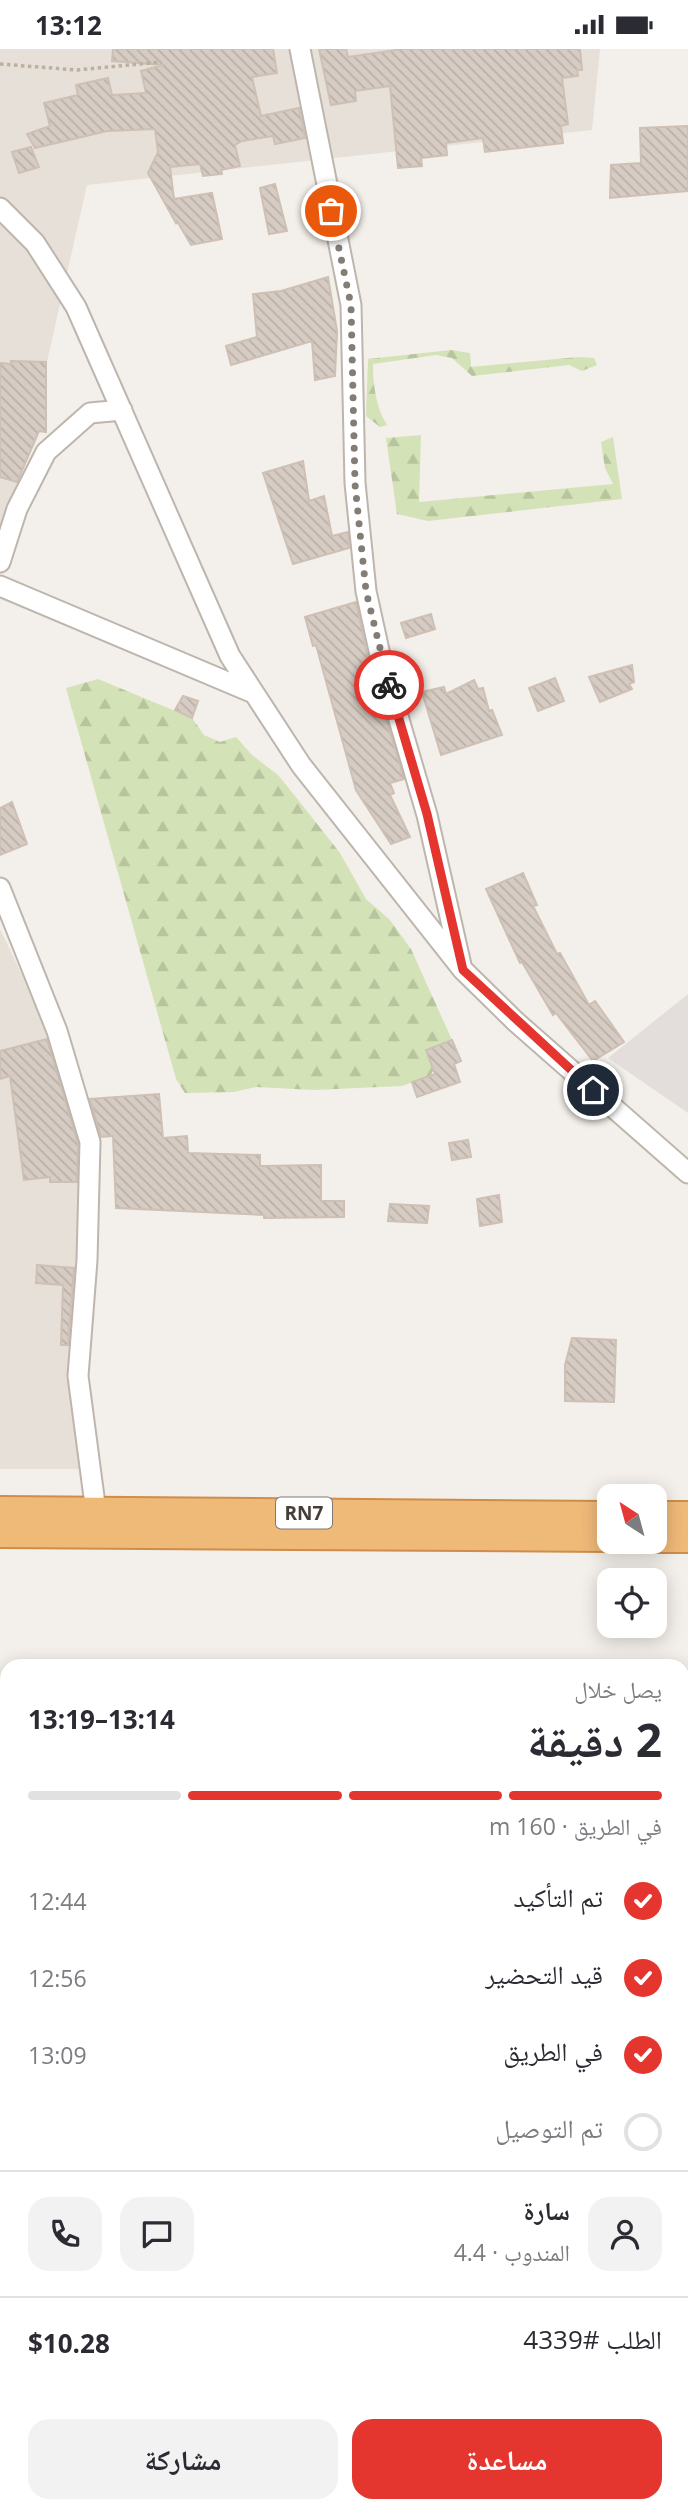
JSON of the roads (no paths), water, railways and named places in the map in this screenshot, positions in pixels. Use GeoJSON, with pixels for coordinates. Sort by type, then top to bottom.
{"type":"FeatureCollection","features":[{"type":"Feature","properties":{"kind":"highway","name":"RN7"},"geometry":{"type":"LineString","coordinates":[[0,1511],[597,1516]]}},
{"type":"Feature","properties":{"kind":"highway"},"geometry":{"type":"LineString","coordinates":[[667,1516],[688,1516]]}},
{"type":"Feature","properties":{"kind":"highway","name":"RN7"},"geometry":{"type":"LineString","coordinates":[[0,1534],[597,1537]]}},
{"type":"Feature","properties":{"kind":"highway"},"geometry":{"type":"LineString","coordinates":[[667,1538],[688,1538]]}},
{"type":"Feature","properties":{"kind":"street"},"geometry":{"type":"LineString","coordinates":[[300,49],[351,305],[355,484],[366,591],[380,655],[427,814],[463,970]]}},
{"type":"Feature","properties":{"kind":"street"},"geometry":{"type":"LineString","coordinates":[[0,208],[35,243],[76,307],[229,656],[301,765],[463,970],[535,1039],[688,1173]]}},
{"type":"Feature","properties":{"kind":"street"},"geometry":{"type":"LineString","coordinates":[[0,562],[17,509],[46,452],[90,413],[122,410]]}},
{"type":"Feature","properties":{"kind":"street"},"geometry":{"type":"LineString","coordinates":[[0,585],[251,692]]}},
{"type":"Feature","properties":{"kind":"street"},"geometry":{"type":"LineString","coordinates":[[0,888],[57,1031],[90,1142],[87,1259],[78,1376],[96,1512]]}}]}
